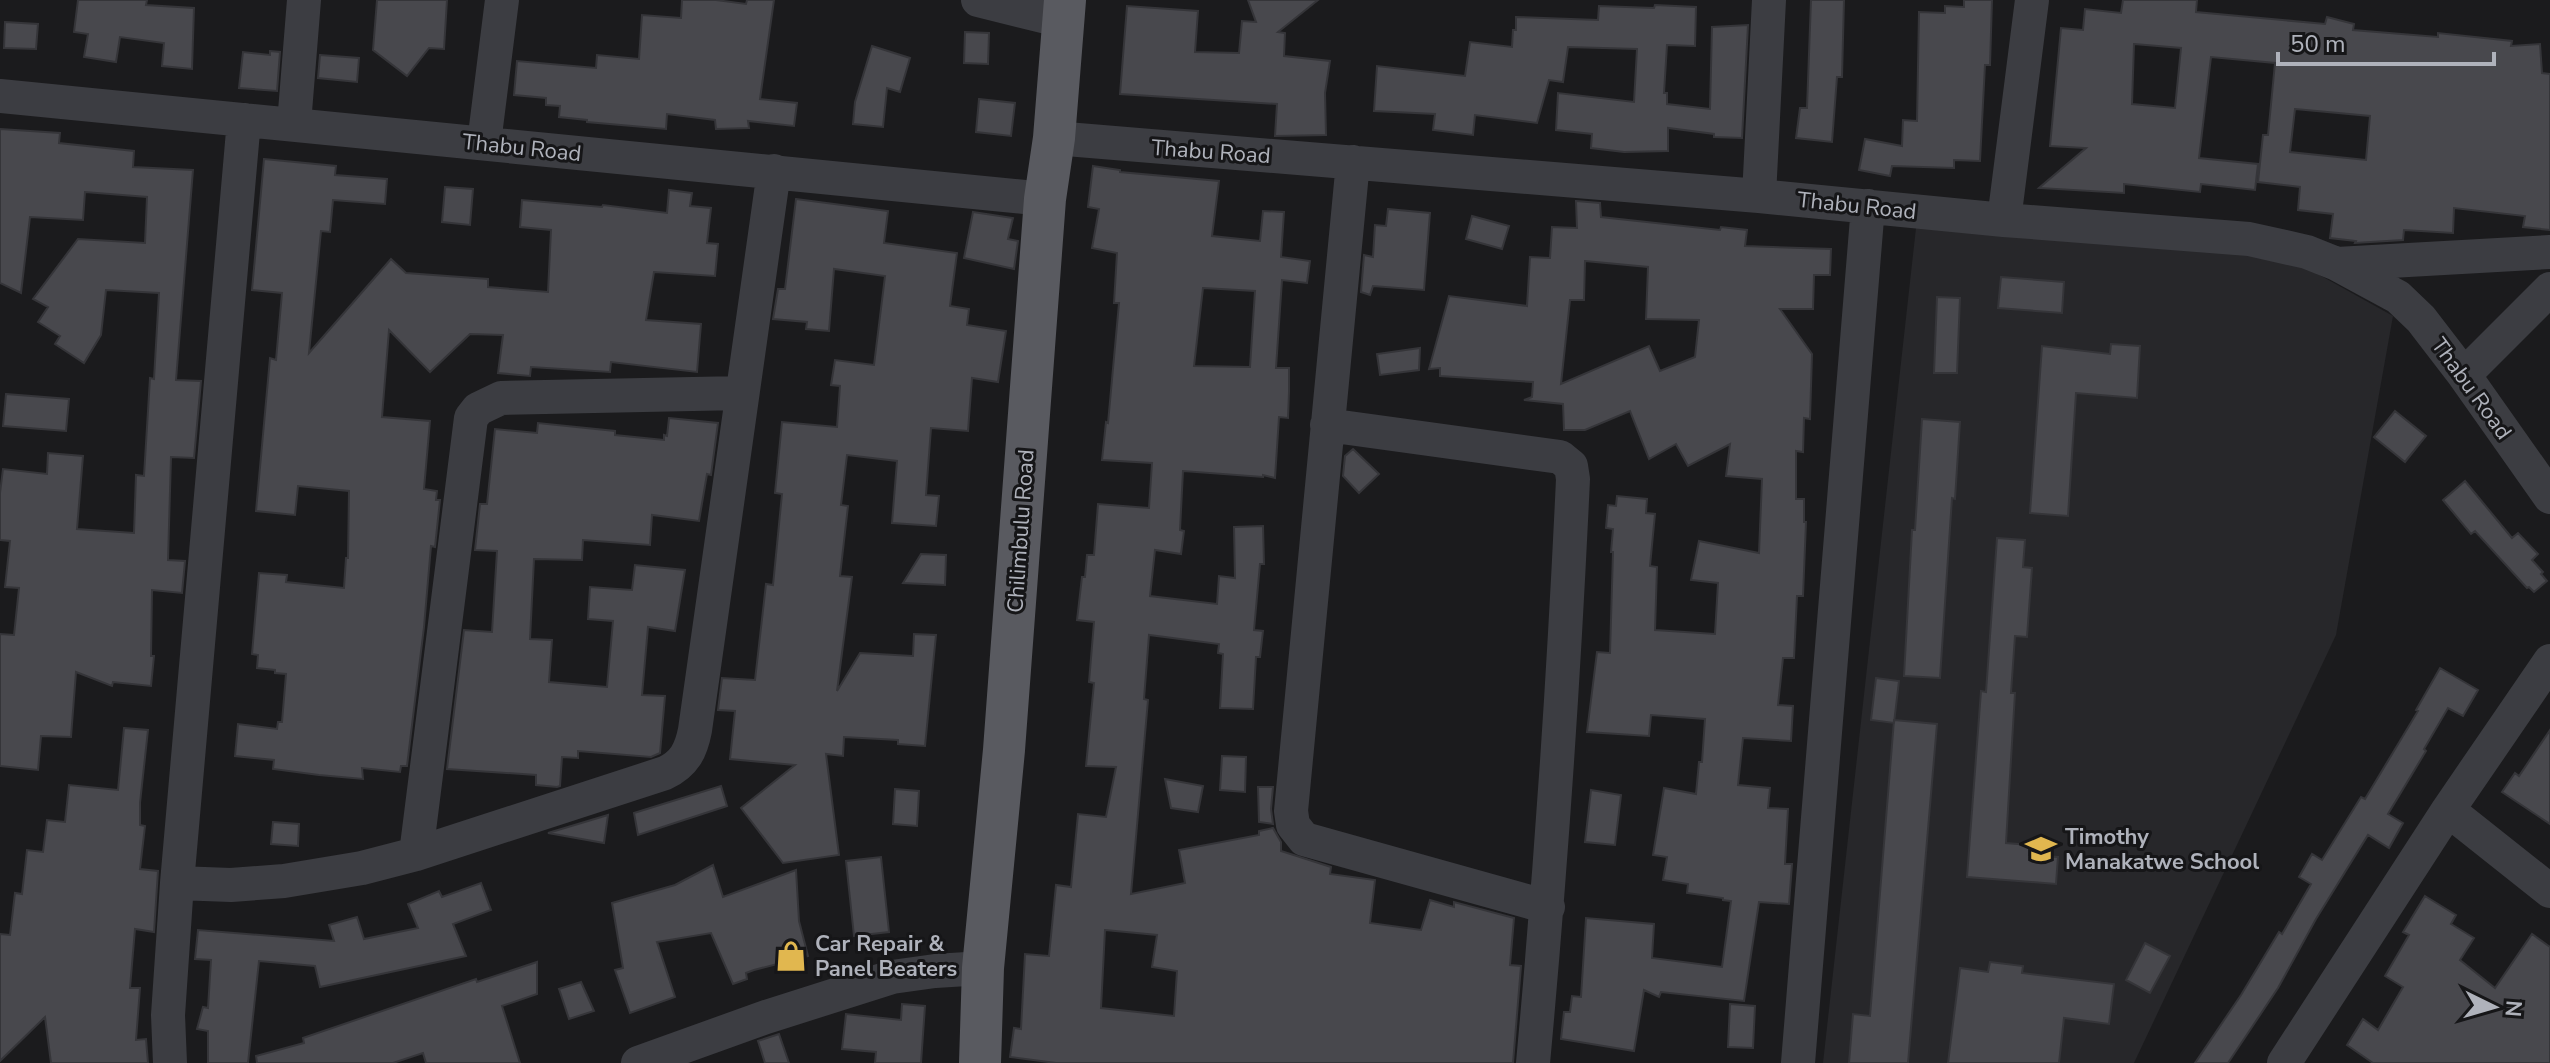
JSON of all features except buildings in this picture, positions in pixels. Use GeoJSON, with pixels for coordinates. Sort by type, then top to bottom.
{"type":"FeatureCollection","features":[{"type":"Feature","properties":{"kind":"main road","name":"Chilimbulu Road"},"geometry":{"type":"LineString","coordinates":[[980,1063],[983,968],[1004,750],[1045,199],[1054,138],[1064,10]]}},
{"type":"Feature","properties":{"kind":"street"},"geometry":{"type":"LineString","coordinates":[[294,124],[304,0]]}},
{"type":"Feature","properties":{"kind":"street"},"geometry":{"type":"LineString","coordinates":[[484,143],[502,0]]}},
{"type":"Feature","properties":{"kind":"street"},"geometry":{"type":"LineString","coordinates":[[978,0],[1064,10]]}},
{"type":"Feature","properties":{"kind":"street"},"geometry":{"type":"LineString","coordinates":[[1759,196],[1769,0]]}},
{"type":"Feature","properties":{"kind":"street"},"geometry":{"type":"LineString","coordinates":[[2004,220],[2032,0]]}},
{"type":"Feature","properties":{"kind":"street","name":"Thabu Road"},"geometry":{"type":"LineString","coordinates":[[0,96],[1045,199]]}},
{"type":"Feature","properties":{"kind":"street"},"geometry":{"type":"LineString","coordinates":[[170,1063],[168,1015],[177,883],[244,120]]}},
{"type":"Feature","properties":{"kind":"street","name":"Thabu Road"},"geometry":{"type":"LineString","coordinates":[[1054,138],[2249,239],[2307,252],[2337,264],[2398,297],[2421,319],[2550,497]]}},
{"type":"Feature","properties":{"kind":"street"},"geometry":{"type":"LineString","coordinates":[[1353,162],[1291,811],[1293,825],[1304,839],[1548,907]]}},
{"type":"Feature","properties":{"kind":"street"},"geometry":{"type":"LineString","coordinates":[[177,883],[231,885],[284,881],[362,868],[416,854],[679,766],[688,755],[695,730],[774,171]]}},
{"type":"Feature","properties":{"kind":"street"},"geometry":{"type":"LineString","coordinates":[[1798,1063],[1868,206]]}},
{"type":"Feature","properties":{"kind":"street"},"geometry":{"type":"LineString","coordinates":[[2337,264],[2550,252]]}},
{"type":"Feature","properties":{"kind":"street"},"geometry":{"type":"LineString","coordinates":[[2464,375],[2550,289]]}},
{"type":"Feature","properties":{"kind":"street"},"geometry":{"type":"LineString","coordinates":[[416,854],[471,418],[478,409],[501,398],[742,393]]}},
{"type":"Feature","properties":{"kind":"street"},"geometry":{"type":"LineString","coordinates":[[1327,425],[1560,457],[1571,466],[1573,479],[1565,645],[1548,907],[1533,1063]]}},
{"type":"Feature","properties":{"kind":"street"},"geometry":{"type":"LineString","coordinates":[[2284,1063],[2448,810],[2550,661]]}},
{"type":"Feature","properties":{"kind":"street"},"geometry":{"type":"LineString","coordinates":[[2448,810],[2550,891]]}},
{"type":"Feature","properties":{"kind":"street"},"geometry":{"type":"LineString","coordinates":[[638,1063],[780,1012],[892,977],[983,968]]}},
{"type":"Feature","properties":{"kind":"shaded area","name":"Timothy Manakatwe School"},"geometry":{"type":"Polygon","coordinates":[[[1917,219],[2275,250],[2393,316],[2336,635],[2134,1063],[1823,1063],[1917,219]]]}},
{"type":"Feature","properties":{"kind":"place","name":"Timothy Manakatwe School"},"geometry":{"type":"Point","coordinates":[2041,849]}},
{"type":"Feature","properties":{"kind":"place","name":"Car Repair & Panel Beaters"},"geometry":{"type":"Point","coordinates":[791,956]}}]}
